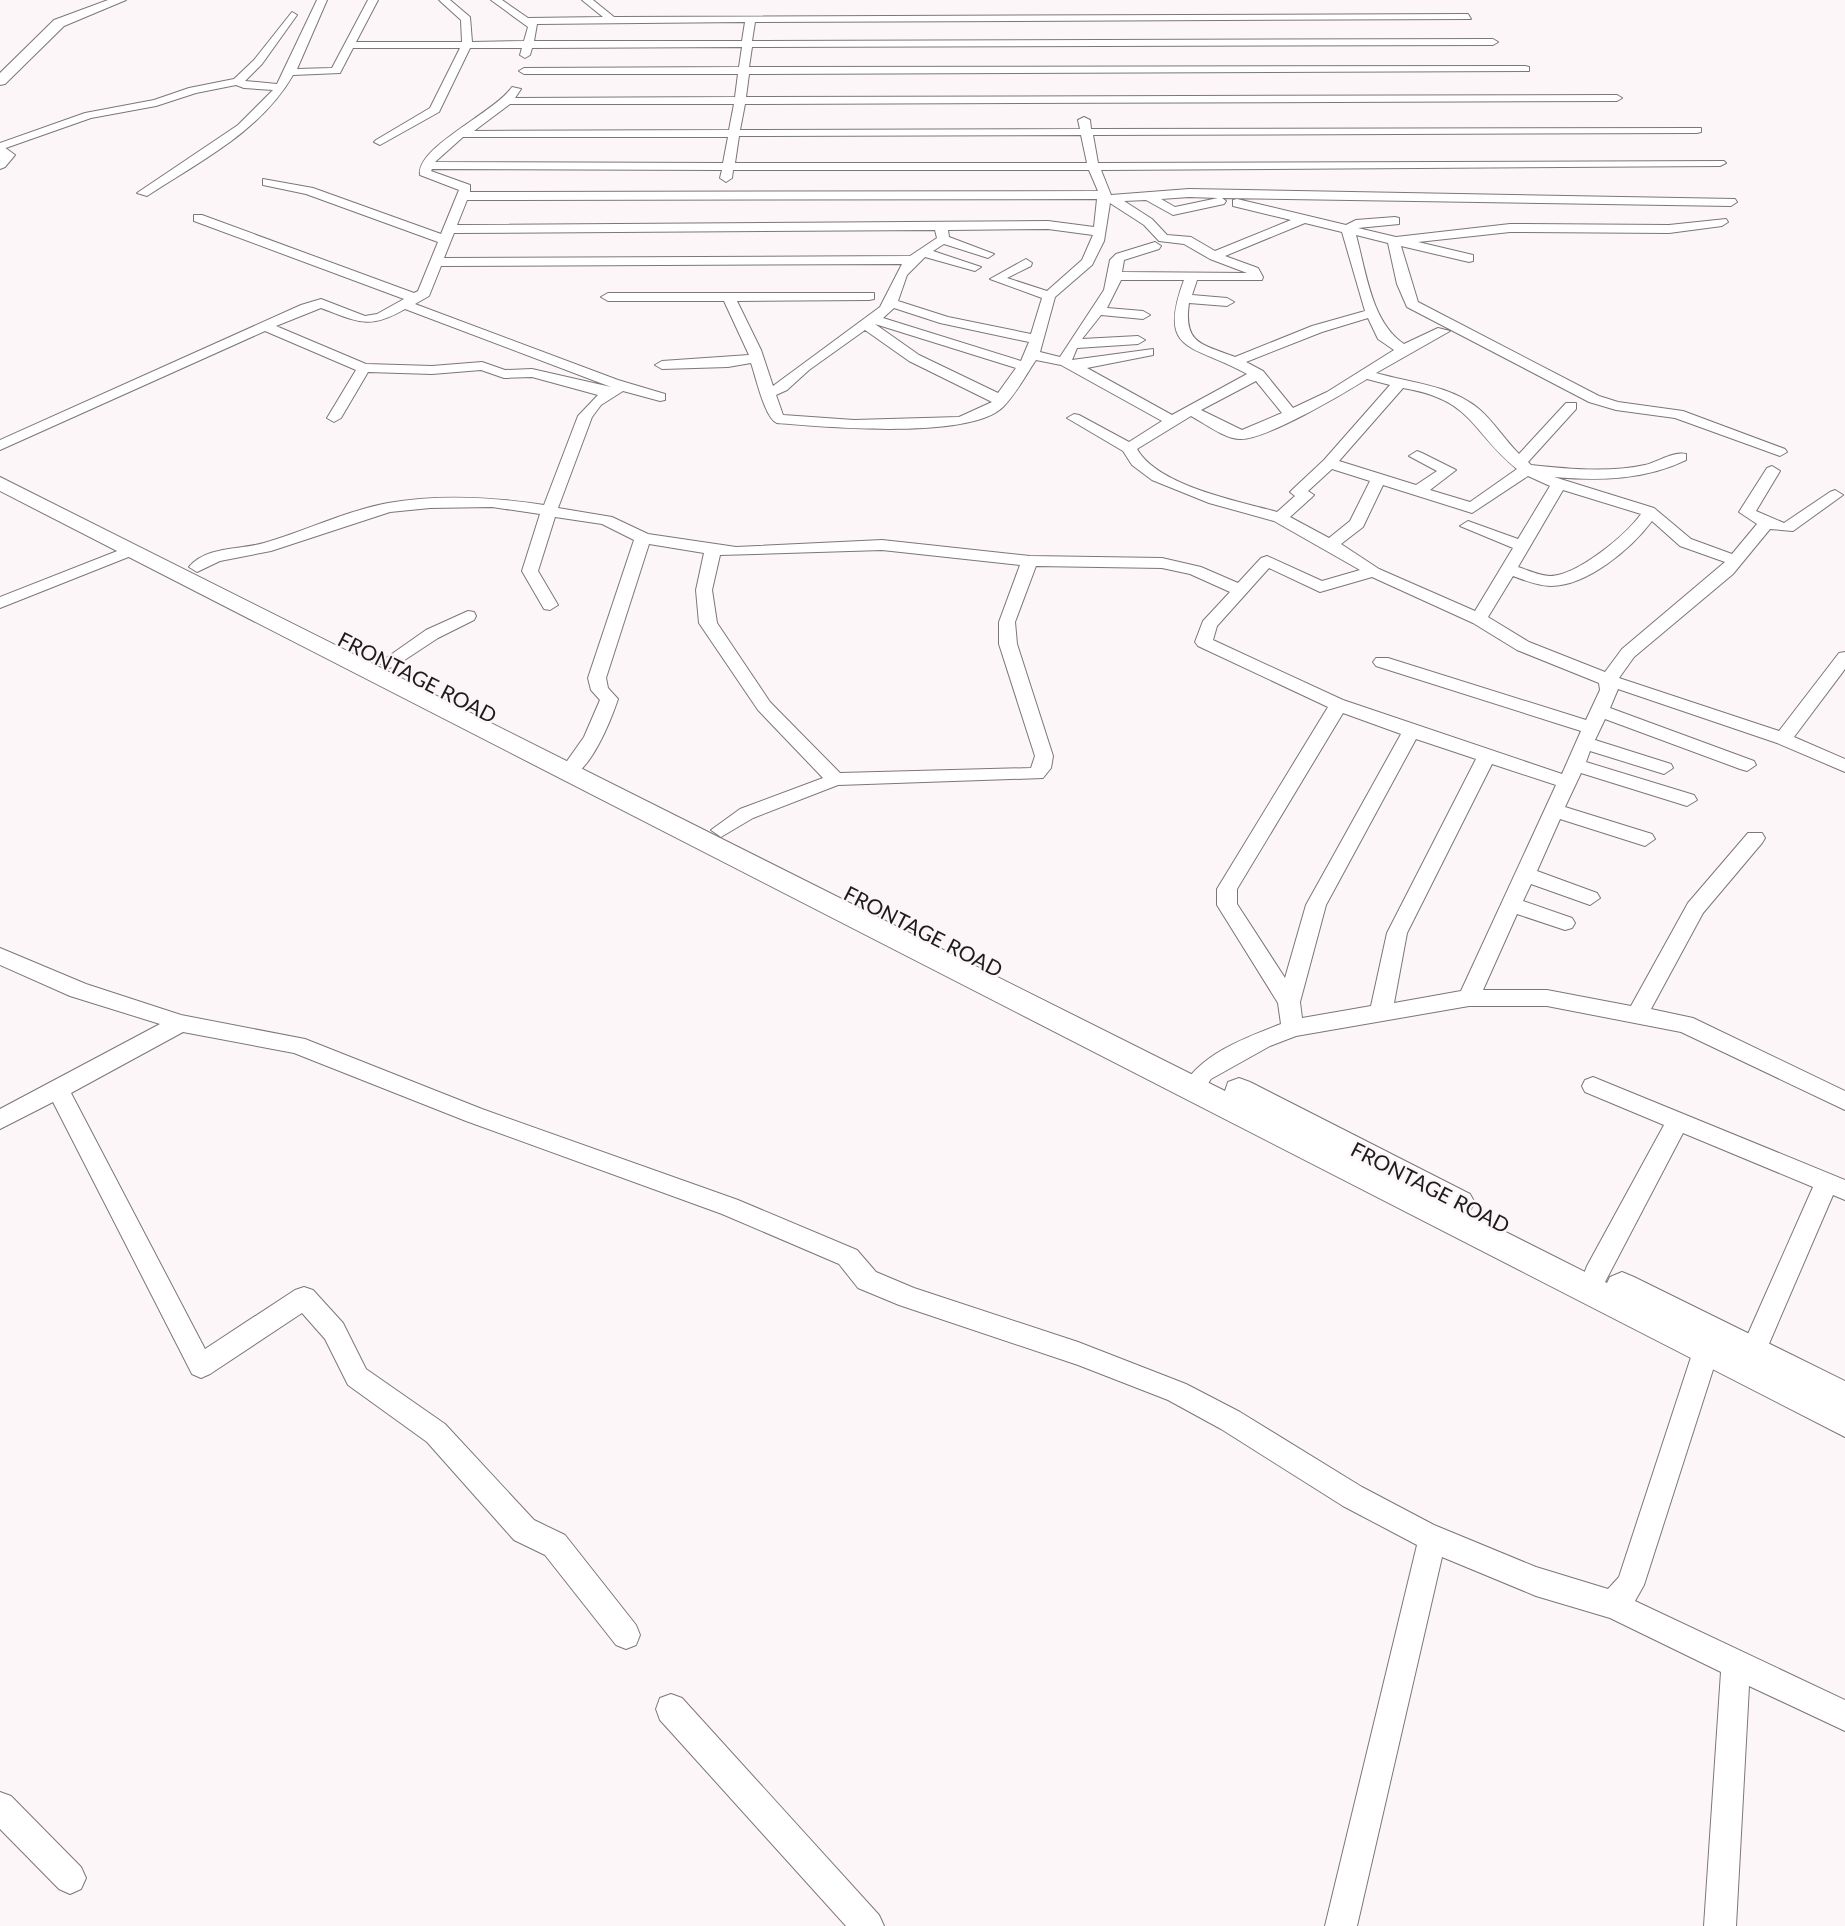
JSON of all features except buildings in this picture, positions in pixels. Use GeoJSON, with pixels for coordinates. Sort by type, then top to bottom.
{"type":"FeatureCollection","features":[{"type":"Feature","properties":{"kind":"main road"},"geometry":{"type":"LineString","coordinates":[[0,81],[59,23],[120,0]]}},
{"type":"Feature","properties":{"kind":"main road"},"geometry":{"type":"LineString","coordinates":[[0,148],[7,155],[0,164]]}},
{"type":"Feature","properties":{"kind":"main road","name":"FRONTAGE ROAD"},"geometry":{"type":"LineString","coordinates":[[0,470],[388,663],[575,765],[721,830],[1198,1080],[1845,1398]]}},
{"type":"Feature","properties":{"kind":"main road"},"geometry":{"type":"LineString","coordinates":[[0,483],[130,551],[575,765],[1198,1080],[1706,1351],[1845,1421]]}},
{"type":"Feature","properties":{"kind":"street"},"geometry":{"type":"LineString","coordinates":[[143,193],[239,129],[269,101],[288,72],[322,0]]}},
{"type":"Feature","properties":{"kind":"street"},"geometry":{"type":"LineString","coordinates":[[288,72],[335,71],[373,0]]}},
{"type":"Feature","properties":{"kind":"street"},"geometry":{"type":"LineString","coordinates":[[380,142],[435,110],[467,44],[466,19],[444,0]]}},
{"type":"Feature","properties":{"kind":"street"},"geometry":{"type":"LineString","coordinates":[[0,446],[264,326],[321,303],[364,320],[380,318],[424,293],[466,188],[424,173],[426,165],[460,134],[510,101],[524,71],[525,45],[533,26],[496,0]]}},
{"type":"Feature","properties":{"kind":"street"},"geometry":{"type":"LineString","coordinates":[[587,0],[610,18]]}},
{"type":"Feature","properties":{"kind":"street"},"geometry":{"type":"LineString","coordinates":[[525,21],[610,18],[976,18],[1044,13],[1468,17]]}},
{"type":"Feature","properties":{"kind":"street"},"geometry":{"type":"LineString","coordinates":[[0,148],[89,115],[156,103],[202,87],[238,81],[258,62],[292,16]]}},
{"type":"Feature","properties":{"kind":"street"},"geometry":{"type":"LineString","coordinates":[[976,18],[984,45],[989,86]]}},
{"type":"Feature","properties":{"kind":"street"},"geometry":{"type":"LineString","coordinates":[[720,213],[740,102],[750,19]]}},
{"type":"Feature","properties":{"kind":"street"},"geometry":{"type":"LineString","coordinates":[[348,45],[1493,43]]}},
{"type":"Feature","properties":{"kind":"street"},"geometry":{"type":"LineString","coordinates":[[510,101],[740,102],[989,86],[1525,69]]}},
{"type":"Feature","properties":{"kind":"street"},"geometry":{"type":"LineString","coordinates":[[524,71],[744,72],[989,86],[1081,100],[1617,98]]}},
{"type":"Feature","properties":{"kind":"street"},"geometry":{"type":"LineString","coordinates":[[238,81],[244,85],[279,87]]}},
{"type":"Feature","properties":{"kind":"street"},"geometry":{"type":"LineString","coordinates":[[729,297],[756,358],[766,394],[777,419],[854,424],[962,421],[983,413],[1000,400],[1029,361],[1049,296],[1087,262],[1100,232],[1107,198],[1093,165],[1081,100]]}},
{"type":"Feature","properties":{"kind":"street"},"geometry":{"type":"LineString","coordinates":[[460,134],[1697,131]]}},
{"type":"Feature","properties":{"kind":"street"},"geometry":{"type":"LineString","coordinates":[[426,165],[729,167],[1720,163]]}},
{"type":"Feature","properties":{"kind":"street"},"geometry":{"type":"LineString","coordinates":[[267,182],[309,191],[447,234],[720,213],[1150,197],[1189,192],[1731,202]]}},
{"type":"Feature","properties":{"kind":"street"},"geometry":{"type":"LineString","coordinates":[[1212,194],[1301,220],[1469,258]]}},
{"type":"Feature","properties":{"kind":"street"},"geometry":{"type":"LineString","coordinates":[[462,196],[720,213],[942,232],[1048,225],[1100,232]]}},
{"type":"Feature","properties":{"kind":"street"},"geometry":{"type":"LineString","coordinates":[[1150,197],[1173,212],[1226,199]]}},
{"type":"Feature","properties":{"kind":"street"},"geometry":{"type":"LineString","coordinates":[[1107,198],[1147,222],[1163,238],[1187,240],[1213,256],[1253,271],[1257,277]]}},
{"type":"Feature","properties":{"kind":"street"},"geometry":{"type":"LineString","coordinates":[[198,218],[409,301],[615,390]]}},
{"type":"Feature","properties":{"kind":"street"},"geometry":{"type":"LineString","coordinates":[[1213,256],[1301,220]]}},
{"type":"Feature","properties":{"kind":"street"},"geometry":{"type":"LineString","coordinates":[[1348,230],[1356,225],[1395,221]]}},
{"type":"Feature","properties":{"kind":"street"},"geometry":{"type":"LineString","coordinates":[[1394,241],[1510,228],[1669,229],[1722,222]]}},
{"type":"Feature","properties":{"kind":"street"},"geometry":{"type":"LineString","coordinates":[[1348,230],[1372,313],[1383,336],[1403,350]]}},
{"type":"Feature","properties":{"kind":"street"},"geometry":{"type":"LineString","coordinates":[[942,232],[988,254]]}},
{"type":"Feature","properties":{"kind":"street"},"geometry":{"type":"LineString","coordinates":[[766,394],[782,387],[804,367],[870,322],[891,303],[900,276],[942,232]]}},
{"type":"Feature","properties":{"kind":"street"},"geometry":{"type":"LineString","coordinates":[[1394,241],[1404,284],[1412,304],[1551,374],[1594,399],[1678,414],[1780,452]]}},
{"type":"Feature","properties":{"kind":"street"},"geometry":{"type":"LineString","coordinates":[[1068,365],[1067,349],[1075,344],[1098,311],[1117,276],[1115,263],[1120,257],[1154,246]]}},
{"type":"Feature","properties":{"kind":"street"},"geometry":{"type":"LineString","coordinates":[[436,262],[917,256],[975,267]]}},
{"type":"Feature","properties":{"kind":"street"},"geometry":{"type":"LineString","coordinates":[[1026,263],[996,279],[1049,296]]}},
{"type":"Feature","properties":{"kind":"street"},"geometry":{"type":"LineString","coordinates":[[1117,276],[1257,277]]}},
{"type":"Feature","properties":{"kind":"street"},"geometry":{"type":"LineString","coordinates":[[1192,276],[1182,298],[1178,326],[1181,333],[1196,346],[1258,374],[1289,413]]}},
{"type":"Feature","properties":{"kind":"street"},"geometry":{"type":"LineString","coordinates":[[1250,293],[1257,277]]}},
{"type":"Feature","properties":{"kind":"street"},"geometry":{"type":"LineString","coordinates":[[608,297],[869,296]]}},
{"type":"Feature","properties":{"kind":"street"},"geometry":{"type":"LineString","coordinates":[[1182,298],[1227,302]]}},
{"type":"Feature","properties":{"kind":"street"},"geometry":{"type":"LineString","coordinates":[[891,303],[946,320],[1034,339]]}},
{"type":"Feature","properties":{"kind":"street"},"geometry":{"type":"LineString","coordinates":[[1098,311],[1143,315]]}},
{"type":"Feature","properties":{"kind":"street"},"geometry":{"type":"LineString","coordinates":[[1233,363],[1317,329],[1372,313]]}},
{"type":"Feature","properties":{"kind":"street"},"geometry":{"type":"LineString","coordinates":[[870,322],[1029,361],[1068,365],[1148,352]]}},
{"type":"Feature","properties":{"kind":"street"},"geometry":{"type":"LineString","coordinates":[[870,322],[940,373],[1000,400]]}},
{"type":"Feature","properties":{"kind":"street"},"geometry":{"type":"LineString","coordinates":[[264,326],[364,368],[432,370],[482,366],[504,374],[532,373],[660,397]]}},
{"type":"Feature","properties":{"kind":"street"},"geometry":{"type":"LineString","coordinates":[[1191,410],[1240,435],[1321,401],[1367,375],[1403,350],[1443,331]]}},
{"type":"Feature","properties":{"kind":"street"},"geometry":{"type":"LineString","coordinates":[[1075,344],[1138,340]]}},
{"type":"Feature","properties":{"kind":"street"},"geometry":{"type":"LineString","coordinates":[[662,365],[728,363],[756,358]]}},
{"type":"Feature","properties":{"kind":"street"},"geometry":{"type":"LineString","coordinates":[[1068,365],[1173,421]]}},
{"type":"Feature","properties":{"kind":"street"},"geometry":{"type":"LineString","coordinates":[[334,418],[364,368]]}},
{"type":"Feature","properties":{"kind":"street"},"geometry":{"type":"LineString","coordinates":[[1129,448],[1191,410],[1258,374]]}},
{"type":"Feature","properties":{"kind":"street"},"geometry":{"type":"LineString","coordinates":[[1367,375],[1398,385],[1428,388],[1456,398],[1475,413],[1498,443],[1523,465],[1559,484],[1650,512],[1673,533],[1709,554],[1735,560]]}},
{"type":"Feature","properties":{"kind":"street"},"geometry":{"type":"LineString","coordinates":[[1280,519],[1306,495],[1298,492],[1329,463],[1398,385]]}},
{"type":"Feature","properties":{"kind":"street"},"geometry":{"type":"LineString","coordinates":[[550,605],[530,571],[534,549],[551,511],[560,476],[585,416],[615,390]]}},
{"type":"Feature","properties":{"kind":"street"},"geometry":{"type":"LineString","coordinates":[[1329,463],[1472,508],[1523,465],[1571,406]]}},
{"type":"Feature","properties":{"kind":"street"},"geometry":{"type":"LineString","coordinates":[[1074,418],[1129,448],[1137,462],[1157,477],[1214,500],[1280,519],[1330,545],[1373,572],[1479,619],[1523,646],[1608,680],[1783,739],[1845,766]]}},
{"type":"Feature","properties":{"kind":"street"},"geometry":{"type":"LineString","coordinates":[[1418,456],[1448,470],[1418,491]]}},
{"type":"Feature","properties":{"kind":"street"},"geometry":{"type":"LineString","coordinates":[[1523,465],[1570,475],[1664,467],[1681,457]]}},
{"type":"Feature","properties":{"kind":"street"},"geometry":{"type":"LineString","coordinates":[[1772,471],[1747,512],[1766,523],[1787,528],[1835,495]]}},
{"type":"Feature","properties":{"kind":"street"},"geometry":{"type":"LineString","coordinates":[[1330,545],[1357,524],[1379,478]]}},
{"type":"Feature","properties":{"kind":"street"},"geometry":{"type":"LineString","coordinates":[[1479,619],[1559,484]]}},
{"type":"Feature","properties":{"kind":"street"},"geometry":{"type":"LineString","coordinates":[[197,567],[215,557],[265,548],[388,508],[430,503],[492,502],[606,520],[643,538],[713,549],[811,551],[881,545],[1030,561],[1163,563],[1195,570],[1241,591]]}},
{"type":"Feature","properties":{"kind":"street"},"geometry":{"type":"LineString","coordinates":[[1509,569],[1552,581],[1579,574],[1644,525],[1650,512]]}},
{"type":"Feature","properties":{"kind":"street"},"geometry":{"type":"LineString","coordinates":[[1469,998],[1609,690],[1608,680],[1628,653],[1708,588],[1766,523]]}},
{"type":"Feature","properties":{"kind":"street"},"geometry":{"type":"LineString","coordinates":[[1468,526],[1523,546]]}},
{"type":"Feature","properties":{"kind":"street"},"geometry":{"type":"LineString","coordinates":[[575,765],[604,717],[609,699],[600,690],[597,678],[643,538]]}},
{"type":"Feature","properties":{"kind":"street"},"geometry":{"type":"LineString","coordinates":[[713,549],[704,590],[708,623],[764,706],[835,779]]}},
{"type":"Feature","properties":{"kind":"street"},"geometry":{"type":"LineString","coordinates":[[0,603],[130,551]]}},
{"type":"Feature","properties":{"kind":"street"},"geometry":{"type":"LineString","coordinates":[[721,830],[737,816],[814,792],[835,779],[1037,774],[1042,768],[1044,757],[1008,644],[1007,622],[1030,561]]}},
{"type":"Feature","properties":{"kind":"street"},"geometry":{"type":"LineString","coordinates":[[1373,572],[1320,587],[1267,561],[1209,625],[1204,642],[1249,668],[1338,707],[1411,732],[1487,755],[1687,800]]}},
{"type":"Feature","properties":{"kind":"street"},"geometry":{"type":"LineString","coordinates":[[388,663],[432,634],[468,616]]}},
{"type":"Feature","properties":{"kind":"street"},"geometry":{"type":"LineString","coordinates":[[1783,739],[1845,657]]}},
{"type":"Feature","properties":{"kind":"street"},"geometry":{"type":"LineString","coordinates":[[1382,662],[1592,728],[1747,765]]}},
{"type":"Feature","properties":{"kind":"street"},"geometry":{"type":"LineString","coordinates":[[1293,1028],[1289,1002],[1227,905],[1227,889],[1338,707]]}},
{"type":"Feature","properties":{"kind":"street"},"geometry":{"type":"LineString","coordinates":[[1592,728],[1664,768]]}},
{"type":"Feature","properties":{"kind":"street"},"geometry":{"type":"LineString","coordinates":[[1289,1002],[1316,905],[1411,732]]}},
{"type":"Feature","properties":{"kind":"street"},"geometry":{"type":"LineString","coordinates":[[1381,1012],[1397,933],[1487,755]]}},
{"type":"Feature","properties":{"kind":"street"},"geometry":{"type":"LineString","coordinates":[[1554,810],[1645,839]]}},
{"type":"Feature","properties":{"kind":"street"},"geometry":{"type":"LineString","coordinates":[[1638,1013],[1695,908],[1755,838]]}},
{"type":"Feature","properties":{"kind":"street"},"geometry":{"type":"LineString","coordinates":[[1524,874],[1590,898]]}},
{"type":"Feature","properties":{"kind":"street"},"geometry":{"type":"LineString","coordinates":[[1511,904],[1565,923]]}},
{"type":"Feature","properties":{"kind":"street"},"geometry":{"type":"LineString","coordinates":[[0,956],[78,990],[181,1023],[297,1045],[474,1115],[730,1207],[848,1257],[867,1280],[908,1297],[1179,1393],[1321,1478],[1433,1538],[1527,1578],[1613,1605],[1845,1716]]}},
{"type":"Feature","properties":{"kind":"street"},"geometry":{"type":"LineString","coordinates":[[1198,1080],[1262,1040],[1293,1028],[1469,998],[1548,998],[1685,1024],[1845,1101]]}},
{"type":"Feature","properties":{"kind":"street"},"geometry":{"type":"LineString","coordinates":[[0,1120],[181,1023]]}},
{"type":"Feature","properties":{"kind":"street"},"geometry":{"type":"LineString","coordinates":[[1593,1086],[1836,1186],[1753,1352]]}},
{"type":"Feature","properties":{"kind":"street"},"geometry":{"type":"LineString","coordinates":[[58,1090],[201,1366],[304,1298],[334,1331],[357,1377],[436,1433],[524,1530],[555,1545],[626,1635]]}},
{"type":"Feature","properties":{"kind":"street"},"geometry":{"type":"LineString","coordinates":[[1596,1274],[1678,1121]]}},
{"type":"Feature","properties":{"kind":"street"},"geometry":{"type":"LineString","coordinates":[[1613,1605],[1630,1585],[1706,1351]]}},
{"type":"Feature","properties":{"kind":"street"},"geometry":{"type":"LineString","coordinates":[[1341,1926],[1433,1538]]}},
{"type":"Feature","properties":{"kind":"street"},"geometry":{"type":"LineString","coordinates":[[1720,1926],[1736,1665]]}},
{"type":"Feature","properties":{"kind":"street"},"geometry":{"type":"LineString","coordinates":[[671,1709],[868,1926]]}},
{"type":"Feature","properties":{"kind":"street"},"geometry":{"type":"LineString","coordinates":[[0,1807],[70,1878]]}}]}
